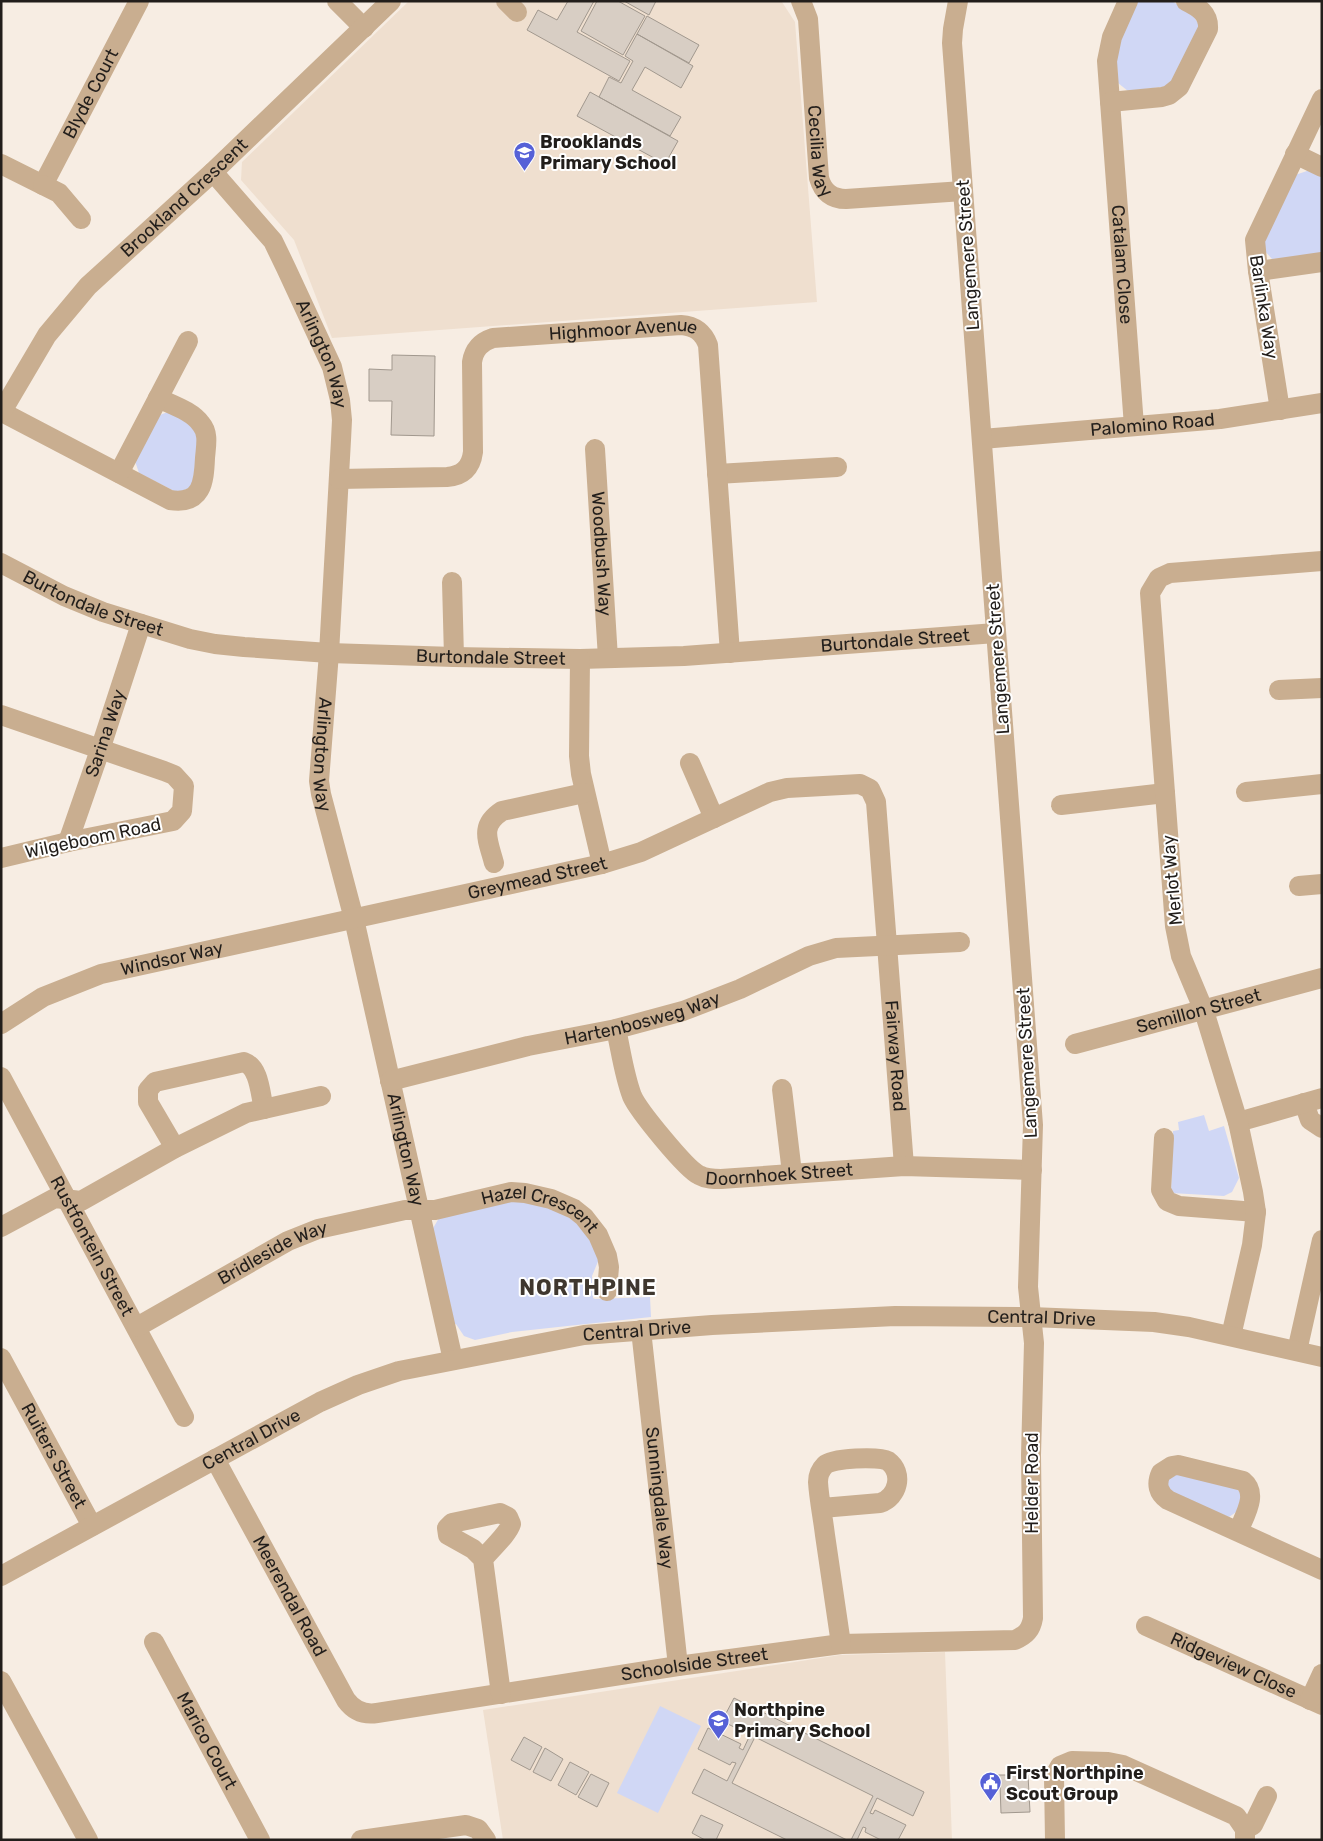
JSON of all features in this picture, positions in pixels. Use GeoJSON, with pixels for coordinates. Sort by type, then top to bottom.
{"type":"FeatureCollection","features":[{"type":"Feature","properties":{"kind":"street","name":"Blyde Court"},"geometry":{"type":"LineString","coordinates":[[43,185],[140,1]]}},
{"type":"Feature","properties":{"kind":"street"},"geometry":{"type":"LineString","coordinates":[[337,1],[364,28]]}},
{"type":"Feature","properties":{"kind":"street","name":"Brookland Crescent"},"geometry":{"type":"LineString","coordinates":[[2,412],[47,336],[88,286],[213,172],[391,1]]}},
{"type":"Feature","properties":{"kind":"street","name":"Cecilia Way"},"geometry":{"type":"LineString","coordinates":[[800,1],[808,19],[819,178],[824,190],[834,198],[840,199],[963,191]]}},
{"type":"Feature","properties":{"kind":"street","name":"Langemere Street"},"geometry":{"type":"LineString","coordinates":[[958,1],[952,29],[952,43],[1033,1125],[1028,1287],[1031,1317]]}},
{"type":"Feature","properties":{"kind":"street","name":"Catalam Close"},"geometry":{"type":"LineString","coordinates":[[1128,1],[1108,47],[1107,61],[1134,426]]}},
{"type":"Feature","properties":{"kind":"street"},"geometry":{"type":"LineString","coordinates":[[1110,102],[1162,97],[1169,95],[1179,87],[1208,29],[1204,14],[1196,6],[1186,1]]}},
{"type":"Feature","properties":{"kind":"street","name":"Barlinka Way"},"geometry":{"type":"LineString","coordinates":[[1280,410],[1258,271],[1255,247],[1256,236],[1322,99]]}},
{"type":"Feature","properties":{"kind":"street"},"geometry":{"type":"LineString","coordinates":[[1295,154],[1322,166]]}},
{"type":"Feature","properties":{"kind":"street"},"geometry":{"type":"LineString","coordinates":[[1,164],[59,194],[81,218]]}},
{"type":"Feature","properties":{"kind":"street","name":"Arlington Way"},"geometry":{"type":"LineString","coordinates":[[213,172],[273,241],[332,367],[338,391],[342,420],[329,653],[319,781],[354,920],[453,1360]]}},
{"type":"Feature","properties":{"kind":"street"},"geometry":{"type":"LineString","coordinates":[[1258,271],[1322,262]]}},
{"type":"Feature","properties":{"kind":"street","name":"Highmoor Avenue"},"geometry":{"type":"LineString","coordinates":[[339,479],[447,477],[464,471],[469,466],[473,452],[472,362],[476,350],[486,341],[493,338],[681,326],[695,328],[701,333],[708,345],[730,653]]}},
{"type":"Feature","properties":{"kind":"street"},"geometry":{"type":"LineString","coordinates":[[119,473],[188,341]]}},
{"type":"Feature","properties":{"kind":"street"},"geometry":{"type":"LineString","coordinates":[[2,412],[170,500],[186,500],[193,497],[202,486],[204,480],[207,436],[205,430],[196,419],[158,398]]}},
{"type":"Feature","properties":{"kind":"street","name":"Palomino Road"},"geometry":{"type":"LineString","coordinates":[[982,439],[1212,420],[1322,403]]}},
{"type":"Feature","properties":{"kind":"street","name":"Woodbush Way"},"geometry":{"type":"LineString","coordinates":[[595,449],[608,658]]}},
{"type":"Feature","properties":{"kind":"street"},"geometry":{"type":"LineString","coordinates":[[717,474],[837,468]]}},
{"type":"Feature","properties":{"kind":"street","name":"Merlot Way"},"geometry":{"type":"LineString","coordinates":[[1231,1336],[1252,1245],[1256,1212],[1254,1192],[1238,1122],[1204,1011],[1186,970],[1174,919],[1150,592],[1159,578],[1170,573],[1322,561]]}},
{"type":"Feature","properties":{"kind":"street","name":"Burtondale Street"},"geometry":{"type":"LineString","coordinates":[[1,563],[84,605],[190,639],[215,644],[329,653],[454,658],[580,659],[684,656],[996,633]]}},
{"type":"Feature","properties":{"kind":"street"},"geometry":{"type":"LineString","coordinates":[[452,582],[454,658]]}},
{"type":"Feature","properties":{"kind":"street","name":"Sarina Way"},"geometry":{"type":"LineString","coordinates":[[68,842],[141,624]]}},
{"type":"Feature","properties":{"kind":"street"},"geometry":{"type":"LineString","coordinates":[[580,659],[579,756],[584,793],[602,864]]}},
{"type":"Feature","properties":{"kind":"street"},"geometry":{"type":"LineString","coordinates":[[1279,690],[1322,688]]}},
{"type":"Feature","properties":{"kind":"street","name":"Wilgeboom Road"},"geometry":{"type":"LineString","coordinates":[[1,715],[174,775],[184,786],[182,810],[173,821],[68,842],[1,858]]}},
{"type":"Feature","properties":{"kind":"street"},"geometry":{"type":"LineString","coordinates":[[690,763],[714,818]]}},
{"type":"Feature","properties":{"kind":"street","name":"Greymead Street"},"geometry":{"type":"LineString","coordinates":[[354,920],[602,864],[641,852],[770,792],[787,788],[854,783],[870,789]]}},
{"type":"Feature","properties":{"kind":"street"},"geometry":{"type":"LineString","coordinates":[[1246,792],[1322,784]]}},
{"type":"Feature","properties":{"kind":"street","name":"Fairway Road"},"geometry":{"type":"LineString","coordinates":[[870,789],[876,802],[904,1166]]}},
{"type":"Feature","properties":{"kind":"street"},"geometry":{"type":"LineString","coordinates":[[494,863],[487,829],[488,823],[496,815],[502,811],[584,793]]}},
{"type":"Feature","properties":{"kind":"street"},"geometry":{"type":"LineString","coordinates":[[1061,805],[1165,793]]}},
{"type":"Feature","properties":{"kind":"street"},"geometry":{"type":"LineString","coordinates":[[1299,886],[1322,884]]}},
{"type":"Feature","properties":{"kind":"street","name":"Windsor Way"},"geometry":{"type":"LineString","coordinates":[[1,1024],[42,997],[101,974],[354,920]]}},
{"type":"Feature","properties":{"kind":"street"},"geometry":{"type":"LineString","coordinates":[[887,946],[960,942]]}},
{"type":"Feature","properties":{"kind":"street","name":"Hartenbosweg Way"},"geometry":{"type":"LineString","coordinates":[[390,1081],[528,1046],[616,1029],[683,1011],[713,1000],[821,952],[836,948],[887,946]]}},
{"type":"Feature","properties":{"kind":"street","name":"Semillon Street"},"geometry":{"type":"LineString","coordinates":[[1075,1044],[1322,978]]}},
{"type":"Feature","properties":{"kind":"street","name":"Doornhoek Street"},"geometry":{"type":"LineString","coordinates":[[616,1029],[634,1099],[692,1171],[698,1175],[713,1179],[904,1166],[1032,1170]]}},
{"type":"Feature","properties":{"kind":"street"},"geometry":{"type":"LineString","coordinates":[[176,1148],[148,1102],[148,1090],[155,1082],[244,1062],[249,1064],[255,1072],[264,1109]]}},
{"type":"Feature","properties":{"kind":"street","name":"Rustfontein Street"},"geometry":{"type":"LineString","coordinates":[[1,1077],[184,1417]]}},
{"type":"Feature","properties":{"kind":"street"},"geometry":{"type":"LineString","coordinates":[[782,1089],[792,1174]]}},
{"type":"Feature","properties":{"kind":"street"},"geometry":{"type":"LineString","coordinates":[[1,1227],[54,1198],[81,1200],[246,1112],[321,1096]]}},
{"type":"Feature","properties":{"kind":"street"},"geometry":{"type":"LineString","coordinates":[[1238,1122],[1313,1101],[1310,1120],[1322,1128]]}},
{"type":"Feature","properties":{"kind":"street"},"geometry":{"type":"LineString","coordinates":[[1164,1138],[1161,1190],[1166,1201],[1179,1206],[1256,1212]]}},
{"type":"Feature","properties":{"kind":"street","name":"Hazel Crescent"},"geometry":{"type":"LineString","coordinates":[[419,1210],[435,1210],[511,1192],[538,1195],[563,1203],[584,1217],[598,1235],[607,1256],[609,1267],[607,1291]]}},
{"type":"Feature","properties":{"kind":"street","name":"Bridleside Way"},"geometry":{"type":"LineString","coordinates":[[137,1327],[288,1240],[318,1229],[405,1210],[419,1210]]}},
{"type":"Feature","properties":{"kind":"street"},"geometry":{"type":"LineString","coordinates":[[1297,1351],[1316,1295],[1322,1240]]}},
{"type":"Feature","properties":{"kind":"street","name":"Central Drive"},"geometry":{"type":"LineString","coordinates":[[1,1576],[320,1402],[358,1385],[399,1371],[584,1335],[641,1330],[895,1316],[1031,1317],[1154,1322],[1189,1327],[1322,1357]]}},
{"type":"Feature","properties":{"kind":"street","name":"Helder Road"},"geometry":{"type":"LineString","coordinates":[[1015,1640],[1024,1636],[1029,1631],[1033,1618],[1031,1455],[1034,1343],[1031,1317]]}},
{"type":"Feature","properties":{"kind":"street","name":"Sunningdale Way"},"geometry":{"type":"LineString","coordinates":[[641,1330],[678,1666]]}},
{"type":"Feature","properties":{"kind":"street","name":"Ruiters Street"},"geometry":{"type":"LineString","coordinates":[[1,1358],[92,1526]]}},
{"type":"Feature","properties":{"kind":"street","name":"Meerendal Road"},"geometry":{"type":"LineString","coordinates":[[215,1460],[346,1700],[359,1712],[365,1714],[378,1713]]}},
{"type":"Feature","properties":{"kind":"street"},"geometry":{"type":"LineString","coordinates":[[822,1508],[841,1644]]}},
{"type":"Feature","properties":{"kind":"street"},"geometry":{"type":"LineString","coordinates":[[1238,1532],[1322,1570]]}},
{"type":"Feature","properties":{"kind":"street"},"geometry":{"type":"LineString","coordinates":[[483,1559],[501,1694]]}},
{"type":"Feature","properties":{"kind":"street","name":"Ridgeview Close"},"geometry":{"type":"LineString","coordinates":[[1146,1626],[1316,1702]]}},
{"type":"Feature","properties":{"kind":"street","name":"Schoolside Street"},"geometry":{"type":"LineString","coordinates":[[378,1713],[678,1666],[841,1644],[1015,1640]]}},
{"type":"Feature","properties":{"kind":"street","name":"Marico Court"},"geometry":{"type":"LineString","coordinates":[[154,1642],[260,1840]]}},
{"type":"Feature","properties":{"kind":"street"},"geometry":{"type":"LineString","coordinates":[[1316,1702],[1322,1674]]}},
{"type":"Feature","properties":{"kind":"street"},"geometry":{"type":"LineString","coordinates":[[1,1681],[88,1840]]}},
{"type":"Feature","properties":{"kind":"street"},"geometry":{"type":"LineString","coordinates":[[1055,1840],[1054,1777],[1060,1766],[1072,1761],[1123,1764],[1236,1816],[1245,1834],[1252,1825],[1267,1796]]}},
{"type":"Feature","properties":{"kind":"street"},"geometry":{"type":"LineString","coordinates":[[362,1840],[459,1825],[472,1826],[482,1834]]}},
{"type":"Feature","properties":{"kind":"shaded area","name":"Brooklands Primary School"},"geometry":{"type":"Polygon","coordinates":[[[409,1],[782,2],[795,22],[817,302],[332,338],[294,240],[241,180],[242,162],[409,1]]]}},
{"type":"Feature","properties":{"kind":"shaded area"},"geometry":{"type":"Polygon","coordinates":[[[1137,1],[1171,1],[1191,11],[1200,27],[1170,86],[1128,91],[1118,83],[1116,48],[1137,1]]]}},
{"type":"Feature","properties":{"kind":"shaded area"},"geometry":{"type":"Polygon","coordinates":[[[1310,170],[1322,174],[1322,256],[1272,259],[1264,250],[1263,240],[1295,175],[1310,170]]]}},
{"type":"Feature","properties":{"kind":"shaded area"},"geometry":{"type":"Polygon","coordinates":[[[168,412],[175,413],[199,432],[193,486],[178,493],[139,473],[135,461],[157,416],[168,412]]]}},
{"type":"Feature","properties":{"kind":"shaded area"},"geometry":{"type":"Polygon","coordinates":[[[1204,1115],[1209,1131],[1224,1126],[1239,1178],[1232,1192],[1224,1196],[1171,1193],[1173,1131],[1179,1130],[1178,1122],[1204,1115]]]}},
{"type":"Feature","properties":{"kind":"shaded area"},"geometry":{"type":"Polygon","coordinates":[[[511,1199],[553,1206],[585,1229],[599,1259],[592,1276],[593,1298],[650,1297],[651,1317],[512,1332],[475,1340],[464,1336],[456,1324],[453,1325],[432,1230],[439,1218],[511,1199]]]}},
{"type":"Feature","properties":{"kind":"shaded area"},"geometry":{"type":"Polygon","coordinates":[[[1171,1473],[1230,1483],[1240,1492],[1242,1498],[1239,1510],[1229,1517],[1171,1495],[1166,1479],[1171,1473]]]}},
{"type":"Feature","properties":{"kind":"shaded area","name":"Northpine Primary School"},"geometry":{"type":"Polygon","coordinates":[[[945,1652],[952,1840],[503,1840],[483,1710],[840,1655],[945,1652]]]}},
{"type":"Feature","properties":{"kind":"shaded area"},"geometry":{"type":"Polygon","coordinates":[[[660,1706],[701,1726],[658,1813],[617,1793],[660,1706]]]}},
{"type":"Feature","properties":{"kind":"building"},"geometry":{"type":"Polygon","coordinates":[[[568,1],[594,1],[577,32],[630,61],[619,81],[527,30],[538,10],[557,20],[568,1]]]}},
{"type":"Feature","properties":{"kind":"building"},"geometry":{"type":"Polygon","coordinates":[[[597,1],[618,1],[645,16],[623,55],[581,31],[597,1]]]}},
{"type":"Feature","properties":{"kind":"building"},"geometry":{"type":"Polygon","coordinates":[[[624,1],[656,1],[649,15],[624,1]]]}},
{"type":"Feature","properties":{"kind":"building"},"geometry":{"type":"Polygon","coordinates":[[[647,16],[699,45],[689,63],[637,34],[647,16]]]}},
{"type":"Feature","properties":{"kind":"building"},"geometry":{"type":"Polygon","coordinates":[[[637,34],[693,66],[681,88],[645,67],[632,90],[681,117],[670,136],[599,97],[609,77],[621,83],[633,61],[625,56],[637,34]]]}},
{"type":"Feature","properties":{"kind":"building"},"geometry":{"type":"Polygon","coordinates":[[[590,92],[678,141],[665,164],[577,116],[590,92]]]}},
{"type":"Feature","properties":{"kind":"building"},"geometry":{"type":"Polygon","coordinates":[[[392,355],[435,356],[434,436],[391,435],[392,401],[369,401],[369,369],[392,370],[392,355]]]}},
{"type":"Feature","properties":{"kind":"building"},"geometry":{"type":"Polygon","coordinates":[[[734,1698],[924,1792],[913,1816],[877,1798],[870,1813],[873,1814],[875,1810],[906,1825],[898,1840],[881,1840],[865,1832],[866,1828],[863,1827],[857,1840],[851,1840],[873,1796],[755,1737],[732,1783],[847,1840],[787,1840],[692,1793],[704,1769],[727,1781],[736,1763],[732,1762],[730,1765],[698,1749],[708,1728],[741,1744],[739,1748],[743,1750],[750,1735],[722,1721],[734,1698]]]}},
{"type":"Feature","properties":{"kind":"building"},"geometry":{"type":"Polygon","coordinates":[[[524,1737],[542,1747],[530,1770],[511,1760],[524,1737]]]}},
{"type":"Feature","properties":{"kind":"building"},"geometry":{"type":"Polygon","coordinates":[[[545,1748],[563,1759],[551,1781],[533,1772],[545,1748]]]}},
{"type":"Feature","properties":{"kind":"building"},"geometry":{"type":"Polygon","coordinates":[[[570,1762],[589,1772],[576,1795],[558,1785],[570,1762]]]}},
{"type":"Feature","properties":{"kind":"building"},"geometry":{"type":"Polygon","coordinates":[[[591,1774],[609,1783],[597,1807],[578,1797],[591,1774]]]}},
{"type":"Feature","properties":{"kind":"building"},"geometry":{"type":"Polygon","coordinates":[[[983,1775],[1028,1775],[1030,1812],[1001,1813],[1000,1785],[983,1786],[983,1775]]]}},
{"type":"Feature","properties":{"kind":"building"},"geometry":{"type":"Polygon","coordinates":[[[701,1815],[723,1825],[716,1840],[705,1840],[692,1833],[701,1815]]]}},
{"type":"Feature","properties":{"kind":"place","name":"Brooklands Primary School"},"geometry":{"type":"Point","coordinates":[524,171]}},
{"type":"Feature","properties":{"kind":"place","name":"Northpine Primary School"},"geometry":{"type":"Point","coordinates":[718,1739]}},
{"type":"Feature","properties":{"kind":"place","name":"First Northpine Scout Group"},"geometry":{"type":"Point","coordinates":[990,1802]}},
{"type":"Feature","properties":{"kind":"district","name":"NORTHPINE"},"geometry":{"type":"Point","coordinates":[588,1287]}}]}
